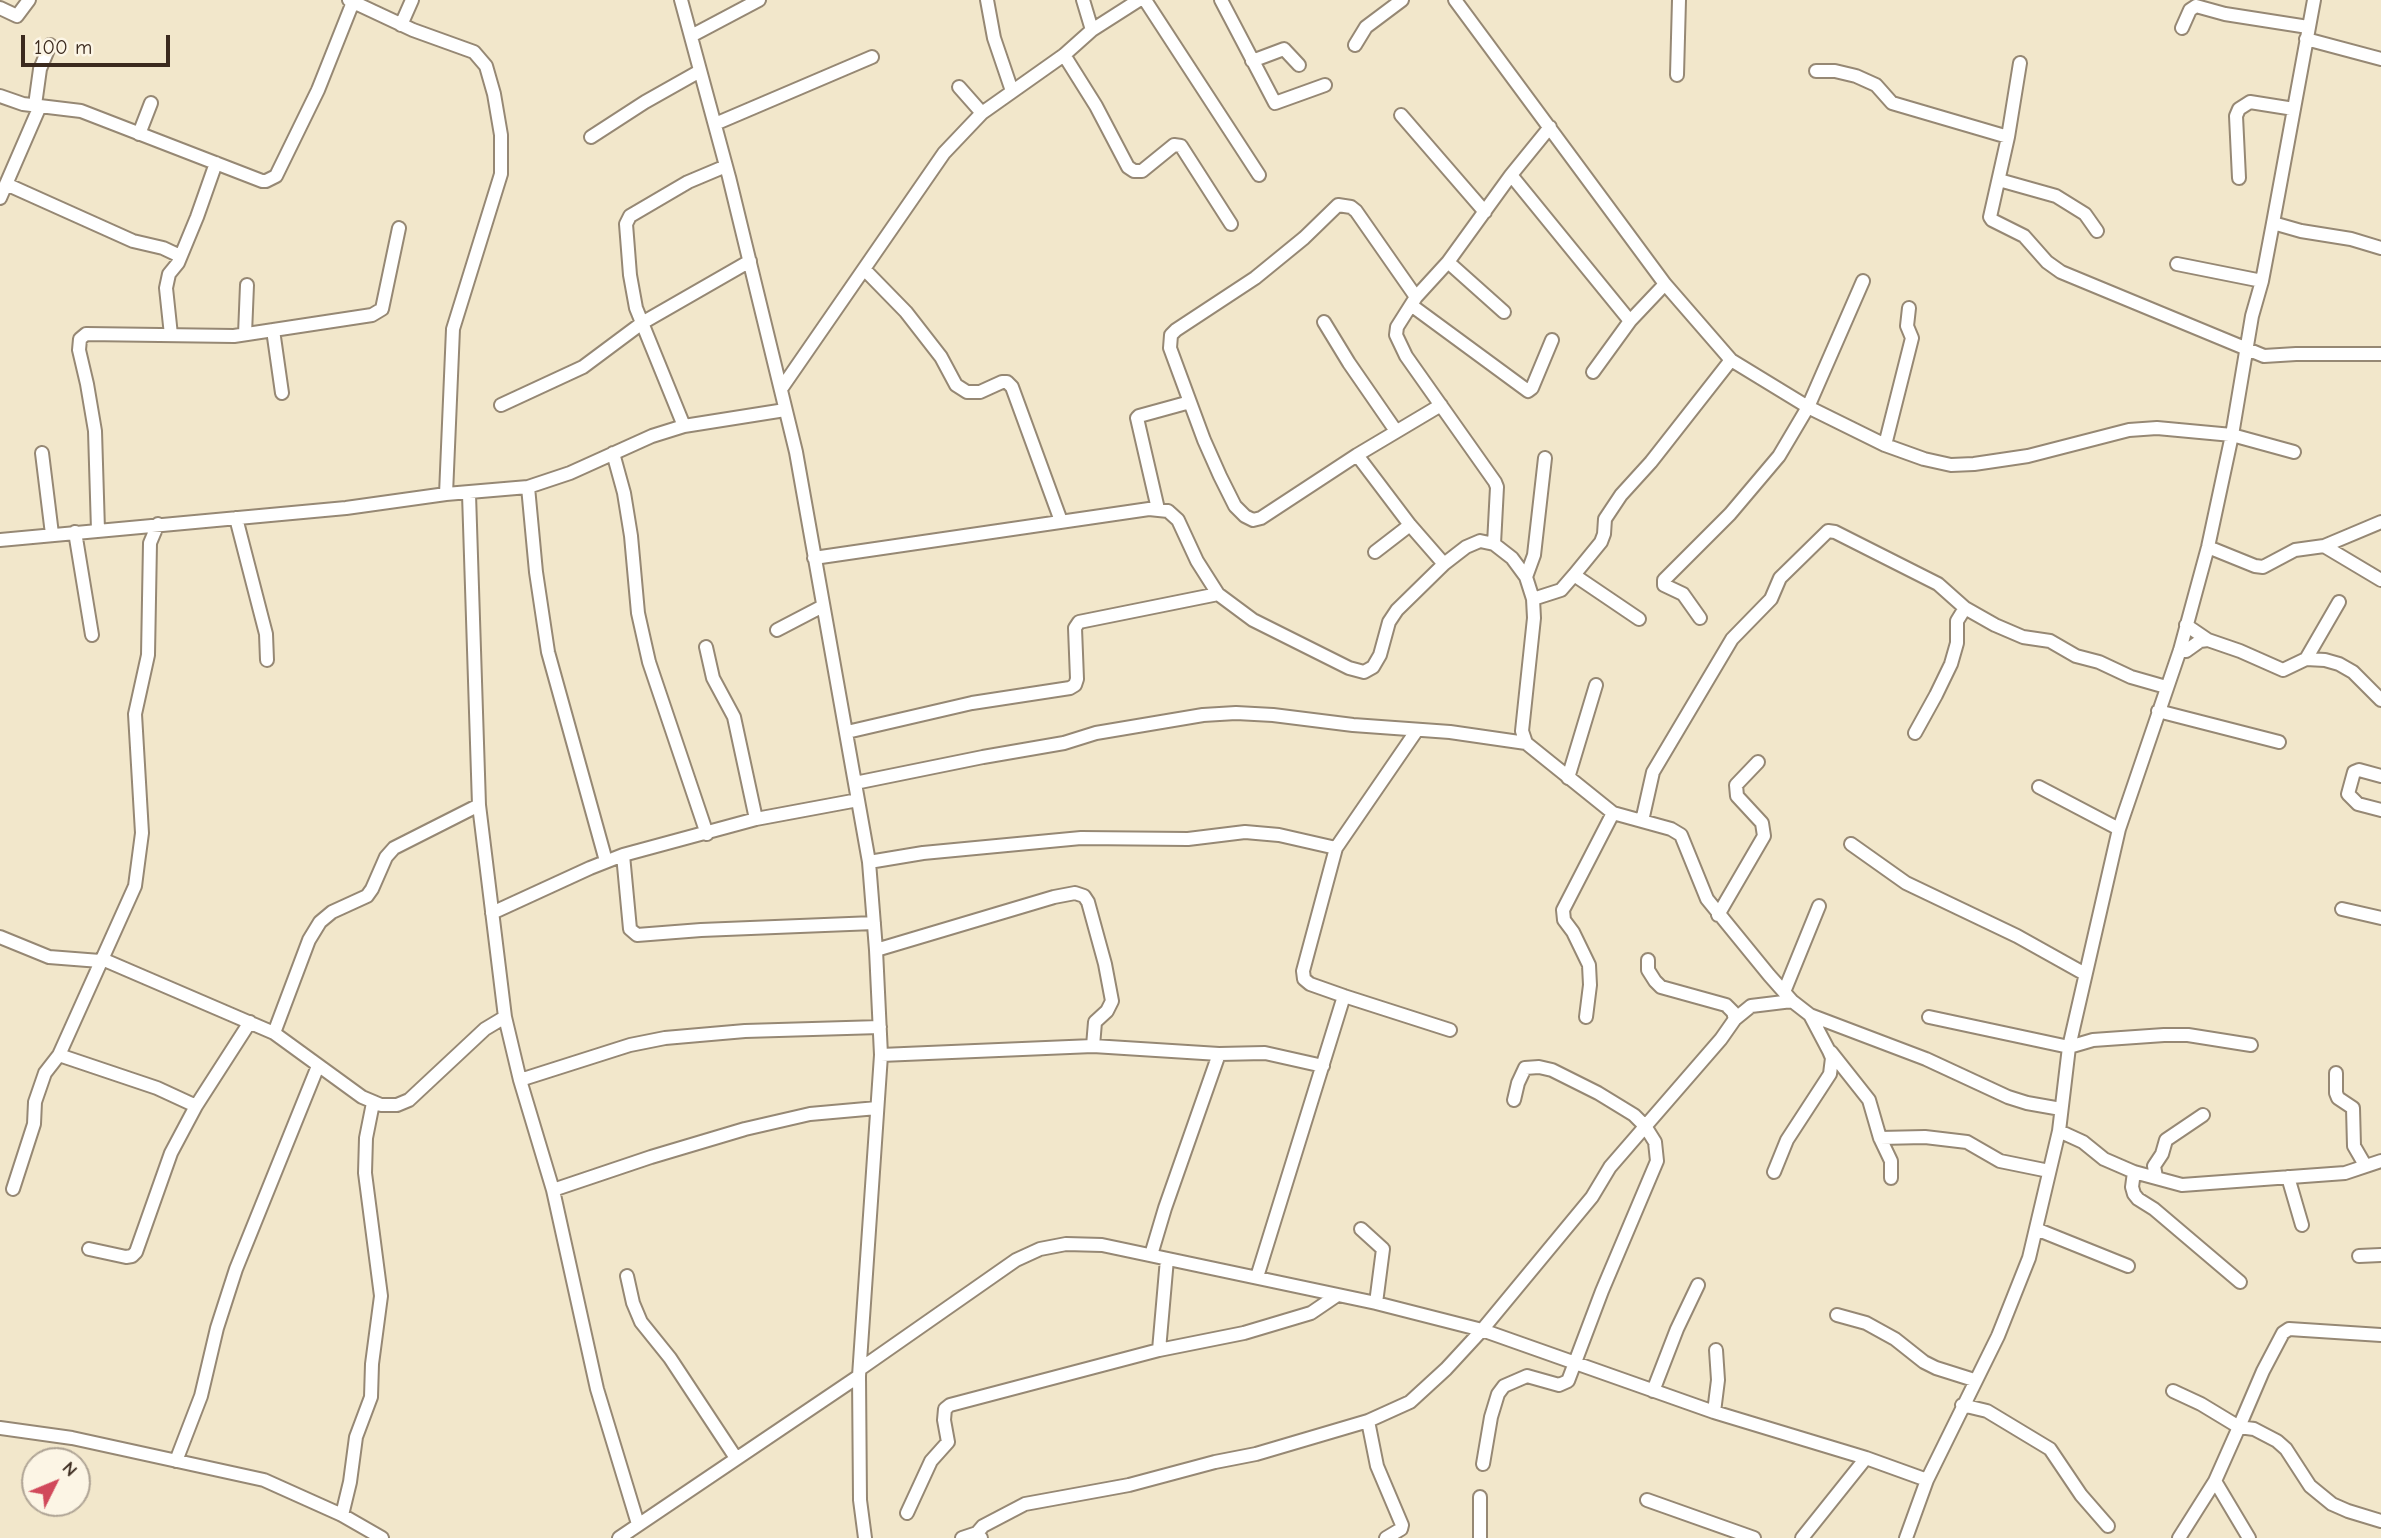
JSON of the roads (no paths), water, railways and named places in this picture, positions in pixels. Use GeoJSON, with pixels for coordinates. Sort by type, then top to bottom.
{"type":"FeatureCollection","features":[{"type":"Feature","properties":{"kind":"street"},"geometry":{"type":"LineString","coordinates":[[0,8],[17,16],[29,0]]}},
{"type":"Feature","properties":{"kind":"street"},"geometry":{"type":"LineString","coordinates":[[401,25],[412,0]]}},
{"type":"Feature","properties":{"kind":"street"},"geometry":{"type":"LineString","coordinates":[[681,0],[726,166],[796,452],[869,862],[881,1055],[860,1372],[860,1500],[865,1538]]}},
{"type":"Feature","properties":{"kind":"street"},"geometry":{"type":"LineString","coordinates":[[691,36],[759,0]]}},
{"type":"Feature","properties":{"kind":"street"},"geometry":{"type":"LineString","coordinates":[[987,0],[993,38],[1012,91]]}},
{"type":"Feature","properties":{"kind":"street"},"geometry":{"type":"LineString","coordinates":[[1083,0],[1092,30]]}},
{"type":"Feature","properties":{"kind":"street"},"geometry":{"type":"LineString","coordinates":[[781,389],[944,153],[982,113],[1064,55],[1092,30],[1139,0]]}},
{"type":"Feature","properties":{"kind":"street"},"geometry":{"type":"LineString","coordinates":[[1145,0],[1259,175]]}},
{"type":"Feature","properties":{"kind":"street"},"geometry":{"type":"LineString","coordinates":[[1220,0],[1275,103],[1325,85]]}},
{"type":"Feature","properties":{"kind":"street"},"geometry":{"type":"LineString","coordinates":[[1355,45],[1366,27],[1387,5],[1402,0]]}},
{"type":"Feature","properties":{"kind":"street"},"geometry":{"type":"LineString","coordinates":[[1455,0],[1665,284],[1731,360],[1808,407],[1885,445],[1924,460],[1951,465],[2028,456],[2129,430],[2157,428],[2232,435],[2294,452]]}},
{"type":"Feature","properties":{"kind":"street"},"geometry":{"type":"LineString","coordinates":[[1677,75],[1678,0]]}},
{"type":"Feature","properties":{"kind":"street"},"geometry":{"type":"LineString","coordinates":[[1906,1538],[1927,1480],[2002,1325],[2029,1258],[2059,1131],[2069,1047],[2119,829],[2179,650],[2207,547],[2232,435],[2246,348],[2262,281],[2314,0]]}},
{"type":"Feature","properties":{"kind":"street"},"geometry":{"type":"LineString","coordinates":[[0,96],[37,106],[81,111],[262,181],[276,176],[318,90],[351,1],[401,25],[465,48],[481,58],[494,94],[501,135],[501,174],[453,329],[446,494]]}},
{"type":"Feature","properties":{"kind":"street"},"geometry":{"type":"LineString","coordinates":[[2182,28],[2190,10],[2196,6],[2307,33],[2381,59]]}},
{"type":"Feature","properties":{"kind":"street"},"geometry":{"type":"LineString","coordinates":[[0,198],[37,106],[40,69],[50,45]]}},
{"type":"Feature","properties":{"kind":"street"},"geometry":{"type":"LineString","coordinates":[[1252,61],[1284,49],[1299,65]]}},
{"type":"Feature","properties":{"kind":"street"},"geometry":{"type":"LineString","coordinates":[[1064,55],[1096,106],[1128,167],[1134,171],[1142,171],[1174,145],[1181,146],[1231,224]]}},
{"type":"Feature","properties":{"kind":"street"},"geometry":{"type":"LineString","coordinates":[[715,124],[872,57]]}},
{"type":"Feature","properties":{"kind":"street"},"geometry":{"type":"LineString","coordinates":[[2020,63],[2008,137],[1990,217],[1992,220],[2024,236],[2054,268],[2179,323],[2264,356],[2381,354]]}},
{"type":"Feature","properties":{"kind":"street"},"geometry":{"type":"LineString","coordinates":[[591,136],[700,71]]}},
{"type":"Feature","properties":{"kind":"street"},"geometry":{"type":"LineString","coordinates":[[1816,71],[1835,71],[1856,76],[1876,85],[1892,103],[2008,137]]}},
{"type":"Feature","properties":{"kind":"street"},"geometry":{"type":"LineString","coordinates":[[959,87],[982,113]]}},
{"type":"Feature","properties":{"kind":"street"},"geometry":{"type":"LineString","coordinates":[[2239,178],[2236,116],[2239,109],[2249,102],[2294,109]]}},
{"type":"Feature","properties":{"kind":"street"},"geometry":{"type":"LineString","coordinates":[[139,134],[151,103]]}},
{"type":"Feature","properties":{"kind":"street"},"geometry":{"type":"LineString","coordinates":[[1401,115],[1485,212]]}},
{"type":"Feature","properties":{"kind":"street"},"geometry":{"type":"LineString","coordinates":[[1494,544],[1497,487],[1398,344],[1397,327],[1414,301],[1448,262],[1511,175],[1550,127]]}},
{"type":"Feature","properties":{"kind":"street"},"geometry":{"type":"LineString","coordinates":[[171,335],[166,288],[169,274],[178,263],[216,163]]}},
{"type":"Feature","properties":{"kind":"street"},"geometry":{"type":"LineString","coordinates":[[684,426],[636,308],[626,224],[628,219],[688,182],[726,166]]}},
{"type":"Feature","properties":{"kind":"street"},"geometry":{"type":"LineString","coordinates":[[1511,175],[1630,321]]}},
{"type":"Feature","properties":{"kind":"street"},"geometry":{"type":"LineString","coordinates":[[1999,180],[2056,195],[2085,214],[2097,230]]}},
{"type":"Feature","properties":{"kind":"street"},"geometry":{"type":"LineString","coordinates":[[6,184],[133,241],[163,248],[180,256]]}},
{"type":"Feature","properties":{"kind":"street"},"geometry":{"type":"LineString","coordinates":[[1441,405],[1357,455],[1261,518],[1253,520],[1236,506],[1204,440],[1170,348],[1171,335],[1255,278],[1304,238],[1338,205],[1351,207],[1356,211],[1414,301],[1528,391],[1532,388],[1552,340]]}},
{"type":"Feature","properties":{"kind":"street"},"geometry":{"type":"LineString","coordinates":[[2273,223],[2381,248]]}},
{"type":"Feature","properties":{"kind":"street"},"geometry":{"type":"LineString","coordinates":[[98,530],[94,431],[79,351],[80,339],[86,334],[246,334],[378,313],[382,309],[399,228]]}},
{"type":"Feature","properties":{"kind":"street"},"geometry":{"type":"LineString","coordinates":[[500,405],[583,368],[642,323],[750,261]]}},
{"type":"Feature","properties":{"kind":"street"},"geometry":{"type":"LineString","coordinates":[[1448,262],[1504,312]]}},
{"type":"Feature","properties":{"kind":"street"},"geometry":{"type":"LineString","coordinates":[[2177,264],[2262,281]]}},
{"type":"Feature","properties":{"kind":"street"},"geometry":{"type":"LineString","coordinates":[[863,269],[906,312],[941,357],[956,385],[967,392],[980,392],[1002,382],[1007,382],[1012,387],[1061,522]]}},
{"type":"Feature","properties":{"kind":"street"},"geometry":{"type":"LineString","coordinates":[[1700,618],[1683,594],[1664,585],[1664,580],[1755,486],[1779,456],[1808,407],[1863,281]]}},
{"type":"Feature","properties":{"kind":"street"},"geometry":{"type":"LineString","coordinates":[[1593,372],[1630,321],[1665,284]]}},
{"type":"Feature","properties":{"kind":"street"},"geometry":{"type":"LineString","coordinates":[[246,334],[247,285]]}},
{"type":"Feature","properties":{"kind":"street"},"geometry":{"type":"LineString","coordinates":[[1885,445],[1912,338],[1907,326],[1909,308]]}},
{"type":"Feature","properties":{"kind":"street"},"geometry":{"type":"LineString","coordinates":[[1324,322],[1396,431]]}},
{"type":"Feature","properties":{"kind":"street"},"geometry":{"type":"LineString","coordinates":[[273,330],[282,393]]}},
{"type":"Feature","properties":{"kind":"street"},"geometry":{"type":"LineString","coordinates":[[1533,599],[1561,590],[1574,575],[1601,542],[1605,519],[1621,495],[1651,462],[1731,360]]}},
{"type":"Feature","properties":{"kind":"street"},"geometry":{"type":"LineString","coordinates":[[1158,509],[1137,418],[1190,402]]}},
{"type":"Feature","properties":{"kind":"street"},"geometry":{"type":"LineString","coordinates":[[0,540],[346,509],[446,494],[528,487],[570,473],[613,453],[684,426],[785,410]]}},
{"type":"Feature","properties":{"kind":"street"},"geometry":{"type":"LineString","coordinates":[[43,453],[52,534]]}},
{"type":"Feature","properties":{"kind":"street"},"geometry":{"type":"LineString","coordinates":[[613,453],[624,493],[638,613],[649,662],[707,834]]}},
{"type":"Feature","properties":{"kind":"street"},"geometry":{"type":"LineString","coordinates":[[1357,455],[1410,526],[1444,564]]}},
{"type":"Feature","properties":{"kind":"street"},"geometry":{"type":"LineString","coordinates":[[1526,577],[1534,555],[1545,458]]}},
{"type":"Feature","properties":{"kind":"street"},"geometry":{"type":"LineString","coordinates":[[528,487],[536,572],[548,652],[606,861]]}},
{"type":"Feature","properties":{"kind":"street"},"geometry":{"type":"LineString","coordinates":[[469,494],[479,805],[505,1017],[520,1080],[553,1190],[597,1389],[638,1524]]}},
{"type":"Feature","properties":{"kind":"street"},"geometry":{"type":"LineString","coordinates":[[814,558],[1158,509],[1168,511],[1178,520],[1197,561],[1218,594],[1253,620],[1349,668],[1364,672],[1373,667],[1380,655],[1389,622],[1397,610],[1465,547],[1480,541],[1494,544],[1512,558],[1526,577],[1533,599],[1534,618],[1522,731],[1526,743]]}},
{"type":"Feature","properties":{"kind":"street"},"geometry":{"type":"LineString","coordinates":[[236,518],[265,634],[267,660]]}},
{"type":"Feature","properties":{"kind":"street"},"geometry":{"type":"LineString","coordinates":[[2207,547],[2263,567],[2295,550],[2324,546],[2381,522]]}},
{"type":"Feature","properties":{"kind":"street"},"geometry":{"type":"LineString","coordinates":[[13,1189],[34,1124],[35,1102],[45,1073],[59,1055],[135,886],[142,847],[135,714],[148,655],[150,543],[158,524]]}},
{"type":"Feature","properties":{"kind":"street"},"geometry":{"type":"LineString","coordinates":[[1376,552],[1410,526]]}},
{"type":"Feature","properties":{"kind":"street"},"geometry":{"type":"LineString","coordinates":[[139,527],[150,543]]}},
{"type":"Feature","properties":{"kind":"street"},"geometry":{"type":"LineString","coordinates":[[75,532],[92,635]]}},
{"type":"Feature","properties":{"kind":"street"},"geometry":{"type":"LineString","coordinates":[[1642,821],[1653,772],[1732,639],[1763,610],[1780,578],[1825,532],[1835,532],[1938,584],[1965,608],[2023,637],[2050,641],[2076,656],[2166,687]]}},
{"type":"Feature","properties":{"kind":"street"},"geometry":{"type":"LineString","coordinates":[[2324,546],[2381,580]]}},
{"type":"Feature","properties":{"kind":"street"},"geometry":{"type":"LineString","coordinates":[[1574,575],[1639,619]]}},
{"type":"Feature","properties":{"kind":"street"},"geometry":{"type":"LineString","coordinates":[[847,732],[972,703],[1070,688],[1075,685],[1077,679],[1075,628],[1079,622],[1218,594]]}},
{"type":"Feature","properties":{"kind":"street"},"geometry":{"type":"LineString","coordinates":[[2306,659],[2339,602]]}},
{"type":"Feature","properties":{"kind":"street"},"geometry":{"type":"LineString","coordinates":[[777,630],[823,606]]}},
{"type":"Feature","properties":{"kind":"street"},"geometry":{"type":"LineString","coordinates":[[1914,733],[1951,664],[1957,643],[1957,621],[1965,608]]}},
{"type":"Feature","properties":{"kind":"street"},"geometry":{"type":"LineString","coordinates":[[2186,625],[2208,640],[2283,670],[2306,659],[2339,664],[2353,672],[2381,700]]}},
{"type":"Feature","properties":{"kind":"street"},"geometry":{"type":"LineString","coordinates":[[2179,650],[2186,651],[2200,641],[2208,640]]}},
{"type":"Feature","properties":{"kind":"street"},"geometry":{"type":"LineString","coordinates":[[706,647],[713,678],[734,718],[756,819]]}},
{"type":"Feature","properties":{"kind":"street"},"geometry":{"type":"LineString","coordinates":[[1568,778],[1597,685]]}},
{"type":"Feature","properties":{"kind":"street"},"geometry":{"type":"LineString","coordinates":[[2158,711],[2279,742]]}},
{"type":"Feature","properties":{"kind":"street"},"geometry":{"type":"LineString","coordinates":[[855,783],[983,757],[1043,748],[1096,733],[1203,715],[1236,713],[1353,726],[1450,732],[1526,743],[1613,813],[1671,829],[1681,835],[1707,900],[1788,997],[1810,1015],[1926,1059],[2008,1097],[2061,1108]]}},
{"type":"Feature","properties":{"kind":"street"},"geometry":{"type":"LineString","coordinates":[[1417,730],[1336,848],[1303,971],[1304,979],[1310,984],[1450,1030]]}},
{"type":"Feature","properties":{"kind":"street"},"geometry":{"type":"LineString","coordinates":[[1718,915],[1764,836],[1762,823],[1737,796],[1737,785],[1741,778],[1758,762]]}},
{"type":"Feature","properties":{"kind":"street"},"geometry":{"type":"LineString","coordinates":[[2381,776],[2359,770],[2354,772],[2348,794],[2358,804],[2381,810]]}},
{"type":"Feature","properties":{"kind":"street"},"geometry":{"type":"LineString","coordinates":[[2039,787],[2119,829]]}},
{"type":"Feature","properties":{"kind":"street"},"geometry":{"type":"LineString","coordinates":[[492,913],[623,855],[756,819],[858,800]]}},
{"type":"Feature","properties":{"kind":"street"},"geometry":{"type":"LineString","coordinates":[[274,1033],[309,940],[320,922],[332,912],[367,895],[386,857],[394,848],[479,805]]}},
{"type":"Feature","properties":{"kind":"street"},"geometry":{"type":"LineString","coordinates":[[1586,1017],[1590,985],[1589,965],[1564,920],[1563,910],[1613,813]]}},
{"type":"Feature","properties":{"kind":"street"},"geometry":{"type":"LineString","coordinates":[[869,862],[923,853],[1081,838],[1188,839],[1245,832],[1279,835],[1336,848]]}},
{"type":"Feature","properties":{"kind":"street"},"geometry":{"type":"LineString","coordinates":[[1851,844],[1906,883],[2017,936],[2085,974]]}},
{"type":"Feature","properties":{"kind":"street"},"geometry":{"type":"LineString","coordinates":[[623,855],[630,929],[637,935],[874,923]]}},
{"type":"Feature","properties":{"kind":"street"},"geometry":{"type":"LineString","coordinates":[[876,950],[1054,897],[1075,893],[1084,896],[1105,964],[1112,1001],[1107,1011],[1095,1022],[1093,1046]]}},
{"type":"Feature","properties":{"kind":"street"},"geometry":{"type":"LineString","coordinates":[[1788,997],[1819,906]]}},
{"type":"Feature","properties":{"kind":"street"},"geometry":{"type":"LineString","coordinates":[[2342,909],[2381,918]]}},
{"type":"Feature","properties":{"kind":"street"},"geometry":{"type":"LineString","coordinates":[[0,937],[49,957],[101,960],[250,1021],[274,1033],[373,1103],[397,1105],[410,1100],[462,1048],[505,1017]]}},
{"type":"Feature","properties":{"kind":"street"},"geometry":{"type":"LineString","coordinates":[[1648,960],[1648,970],[1654,981],[1661,986],[1722,1003],[1731,1010],[1735,1019]]}},
{"type":"Feature","properties":{"kind":"street"},"geometry":{"type":"LineString","coordinates":[[1257,1278],[1344,996]]}},
{"type":"Feature","properties":{"kind":"street"},"geometry":{"type":"LineString","coordinates":[[962,1538],[979,1536],[983,1526],[1025,1504],[1129,1485],[1256,1454],[1368,1421],[1410,1402],[1447,1369],[1482,1330],[1592,1197],[1610,1167],[1701,1063],[1735,1019],[1751,1006],[1788,997]]}},
{"type":"Feature","properties":{"kind":"street"},"geometry":{"type":"LineString","coordinates":[[1774,1172],[1787,1140],[1830,1074],[1832,1058],[1810,1015]]}},
{"type":"Feature","properties":{"kind":"street"},"geometry":{"type":"LineString","coordinates":[[1929,1017],[2069,1047],[2093,1040],[2164,1035],[2188,1035],[2251,1045]]}},
{"type":"Feature","properties":{"kind":"street"},"geometry":{"type":"LineString","coordinates":[[89,1249],[126,1257],[136,1252],[171,1153],[250,1021]]}},
{"type":"Feature","properties":{"kind":"street"},"geometry":{"type":"LineString","coordinates":[[520,1080],[630,1045],[665,1038],[758,1030],[880,1027]]}},
{"type":"Feature","properties":{"kind":"street"},"geometry":{"type":"LineString","coordinates":[[881,1055],[1093,1046],[1219,1054],[1265,1053],[1323,1066]]}},
{"type":"Feature","properties":{"kind":"street"},"geometry":{"type":"LineString","coordinates":[[1829,1051],[1869,1100],[1880,1138],[1891,1161],[1891,1178]]}},
{"type":"Feature","properties":{"kind":"street"},"geometry":{"type":"LineString","coordinates":[[1152,1255],[1165,1208],[1219,1054]]}},
{"type":"Feature","properties":{"kind":"street"},"geometry":{"type":"LineString","coordinates":[[59,1055],[157,1088],[197,1106]]}},
{"type":"Feature","properties":{"kind":"street"},"geometry":{"type":"LineString","coordinates":[[176,1461],[201,1396],[217,1328],[236,1269],[318,1066]]}},
{"type":"Feature","properties":{"kind":"street"},"geometry":{"type":"LineString","coordinates":[[1483,1464],[1491,1417],[1498,1394],[1504,1386],[1527,1376],[1563,1385],[1568,1381],[1602,1291],[1657,1161],[1655,1142],[1634,1115],[1552,1070],[1525,1068],[1514,1100]]}},
{"type":"Feature","properties":{"kind":"street"},"geometry":{"type":"LineString","coordinates":[[2336,1073],[2336,1093],[2338,1098],[2353,1108],[2354,1146],[2365,1165]]}},
{"type":"Feature","properties":{"kind":"street"},"geometry":{"type":"LineString","coordinates":[[342,1516],[356,1437],[371,1396],[380,1296],[365,1173],[366,1138],[373,1103]]}},
{"type":"Feature","properties":{"kind":"street"},"geometry":{"type":"LineString","coordinates":[[553,1190],[745,1129],[820,1112],[877,1108]]}},
{"type":"Feature","properties":{"kind":"street"},"geometry":{"type":"LineString","coordinates":[[2156,1177],[2154,1166],[2162,1154],[2166,1140],[2203,1115]]}},
{"type":"Feature","properties":{"kind":"street"},"geometry":{"type":"LineString","coordinates":[[2059,1131],[2083,1142],[2104,1159],[2134,1172],[2182,1185],[2345,1172],[2381,1161]]}},
{"type":"Feature","properties":{"kind":"street"},"geometry":{"type":"LineString","coordinates":[[1880,1138],[1925,1137],[1967,1142],[2000,1161],[2049,1171]]}},
{"type":"Feature","properties":{"kind":"street"},"geometry":{"type":"LineString","coordinates":[[2134,1172],[2134,1194],[2138,1199],[2154,1209],[2240,1282]]}},
{"type":"Feature","properties":{"kind":"street"},"geometry":{"type":"LineString","coordinates":[[2288,1177],[2302,1225]]}},
{"type":"Feature","properties":{"kind":"street"},"geometry":{"type":"LineString","coordinates":[[1361,1229],[1383,1249],[1376,1303]]}},
{"type":"Feature","properties":{"kind":"street"},"geometry":{"type":"LineString","coordinates":[[2036,1229],[2128,1266]]}},
{"type":"Feature","properties":{"kind":"street"},"geometry":{"type":"LineString","coordinates":[[619,1538],[860,1372],[1005,1267],[1040,1250],[1066,1244],[1102,1245],[1152,1255],[1376,1303],[1482,1330],[1714,1412],[1866,1458],[1927,1480]]}},
{"type":"Feature","properties":{"kind":"street"},"geometry":{"type":"LineString","coordinates":[[2359,1256],[2381,1255]]}},
{"type":"Feature","properties":{"kind":"street"},"geometry":{"type":"LineString","coordinates":[[1158,1350],[1167,1259]]}},
{"type":"Feature","properties":{"kind":"street"},"geometry":{"type":"LineString","coordinates":[[627,1276],[633,1303],[641,1322],[670,1358],[736,1458]]}},
{"type":"Feature","properties":{"kind":"street"},"geometry":{"type":"LineString","coordinates":[[1653,1391],[1677,1329],[1698,1285]]}},
{"type":"Feature","properties":{"kind":"street"},"geometry":{"type":"LineString","coordinates":[[907,1514],[931,1461],[948,1442],[944,1420],[945,1409],[950,1405],[1158,1350],[1244,1333],[1322,1308],[1336,1296]]}},
{"type":"Feature","properties":{"kind":"street"},"geometry":{"type":"LineString","coordinates":[[1838,1315],[1866,1323],[1895,1339],[1936,1368],[1974,1380]]}},
{"type":"Feature","properties":{"kind":"street"},"geometry":{"type":"LineString","coordinates":[[2179,1538],[2215,1481],[2263,1371],[2283,1333],[2289,1329],[2381,1335]]}},
{"type":"Feature","properties":{"kind":"street"},"geometry":{"type":"LineString","coordinates":[[1714,1412],[1718,1380],[1716,1350]]}},
{"type":"Feature","properties":{"kind":"street"},"geometry":{"type":"LineString","coordinates":[[2173,1391],[2239,1427],[2254,1429],[2277,1441],[2310,1486],[2332,1504],[2381,1521]]}},
{"type":"Feature","properties":{"kind":"street"},"geometry":{"type":"LineString","coordinates":[[1962,1405],[1987,1411],[2050,1448],[2081,1495],[2108,1526]]}},
{"type":"Feature","properties":{"kind":"street"},"geometry":{"type":"LineString","coordinates":[[1368,1421],[1377,1466],[1402,1525],[1401,1529],[1386,1538]]}},
{"type":"Feature","properties":{"kind":"street"},"geometry":{"type":"LineString","coordinates":[[0,1428],[72,1438],[264,1480],[382,1538]]}},
{"type":"Feature","properties":{"kind":"street"},"geometry":{"type":"LineString","coordinates":[[1802,1538],[1866,1458]]}},
{"type":"Feature","properties":{"kind":"street"},"geometry":{"type":"LineString","coordinates":[[2215,1481],[2249,1538]]}},
{"type":"Feature","properties":{"kind":"street"},"geometry":{"type":"LineString","coordinates":[[1480,1497],[1480,1538]]}},
{"type":"Feature","properties":{"kind":"street"},"geometry":{"type":"LineString","coordinates":[[1647,1500],[1754,1538]]}}]}
